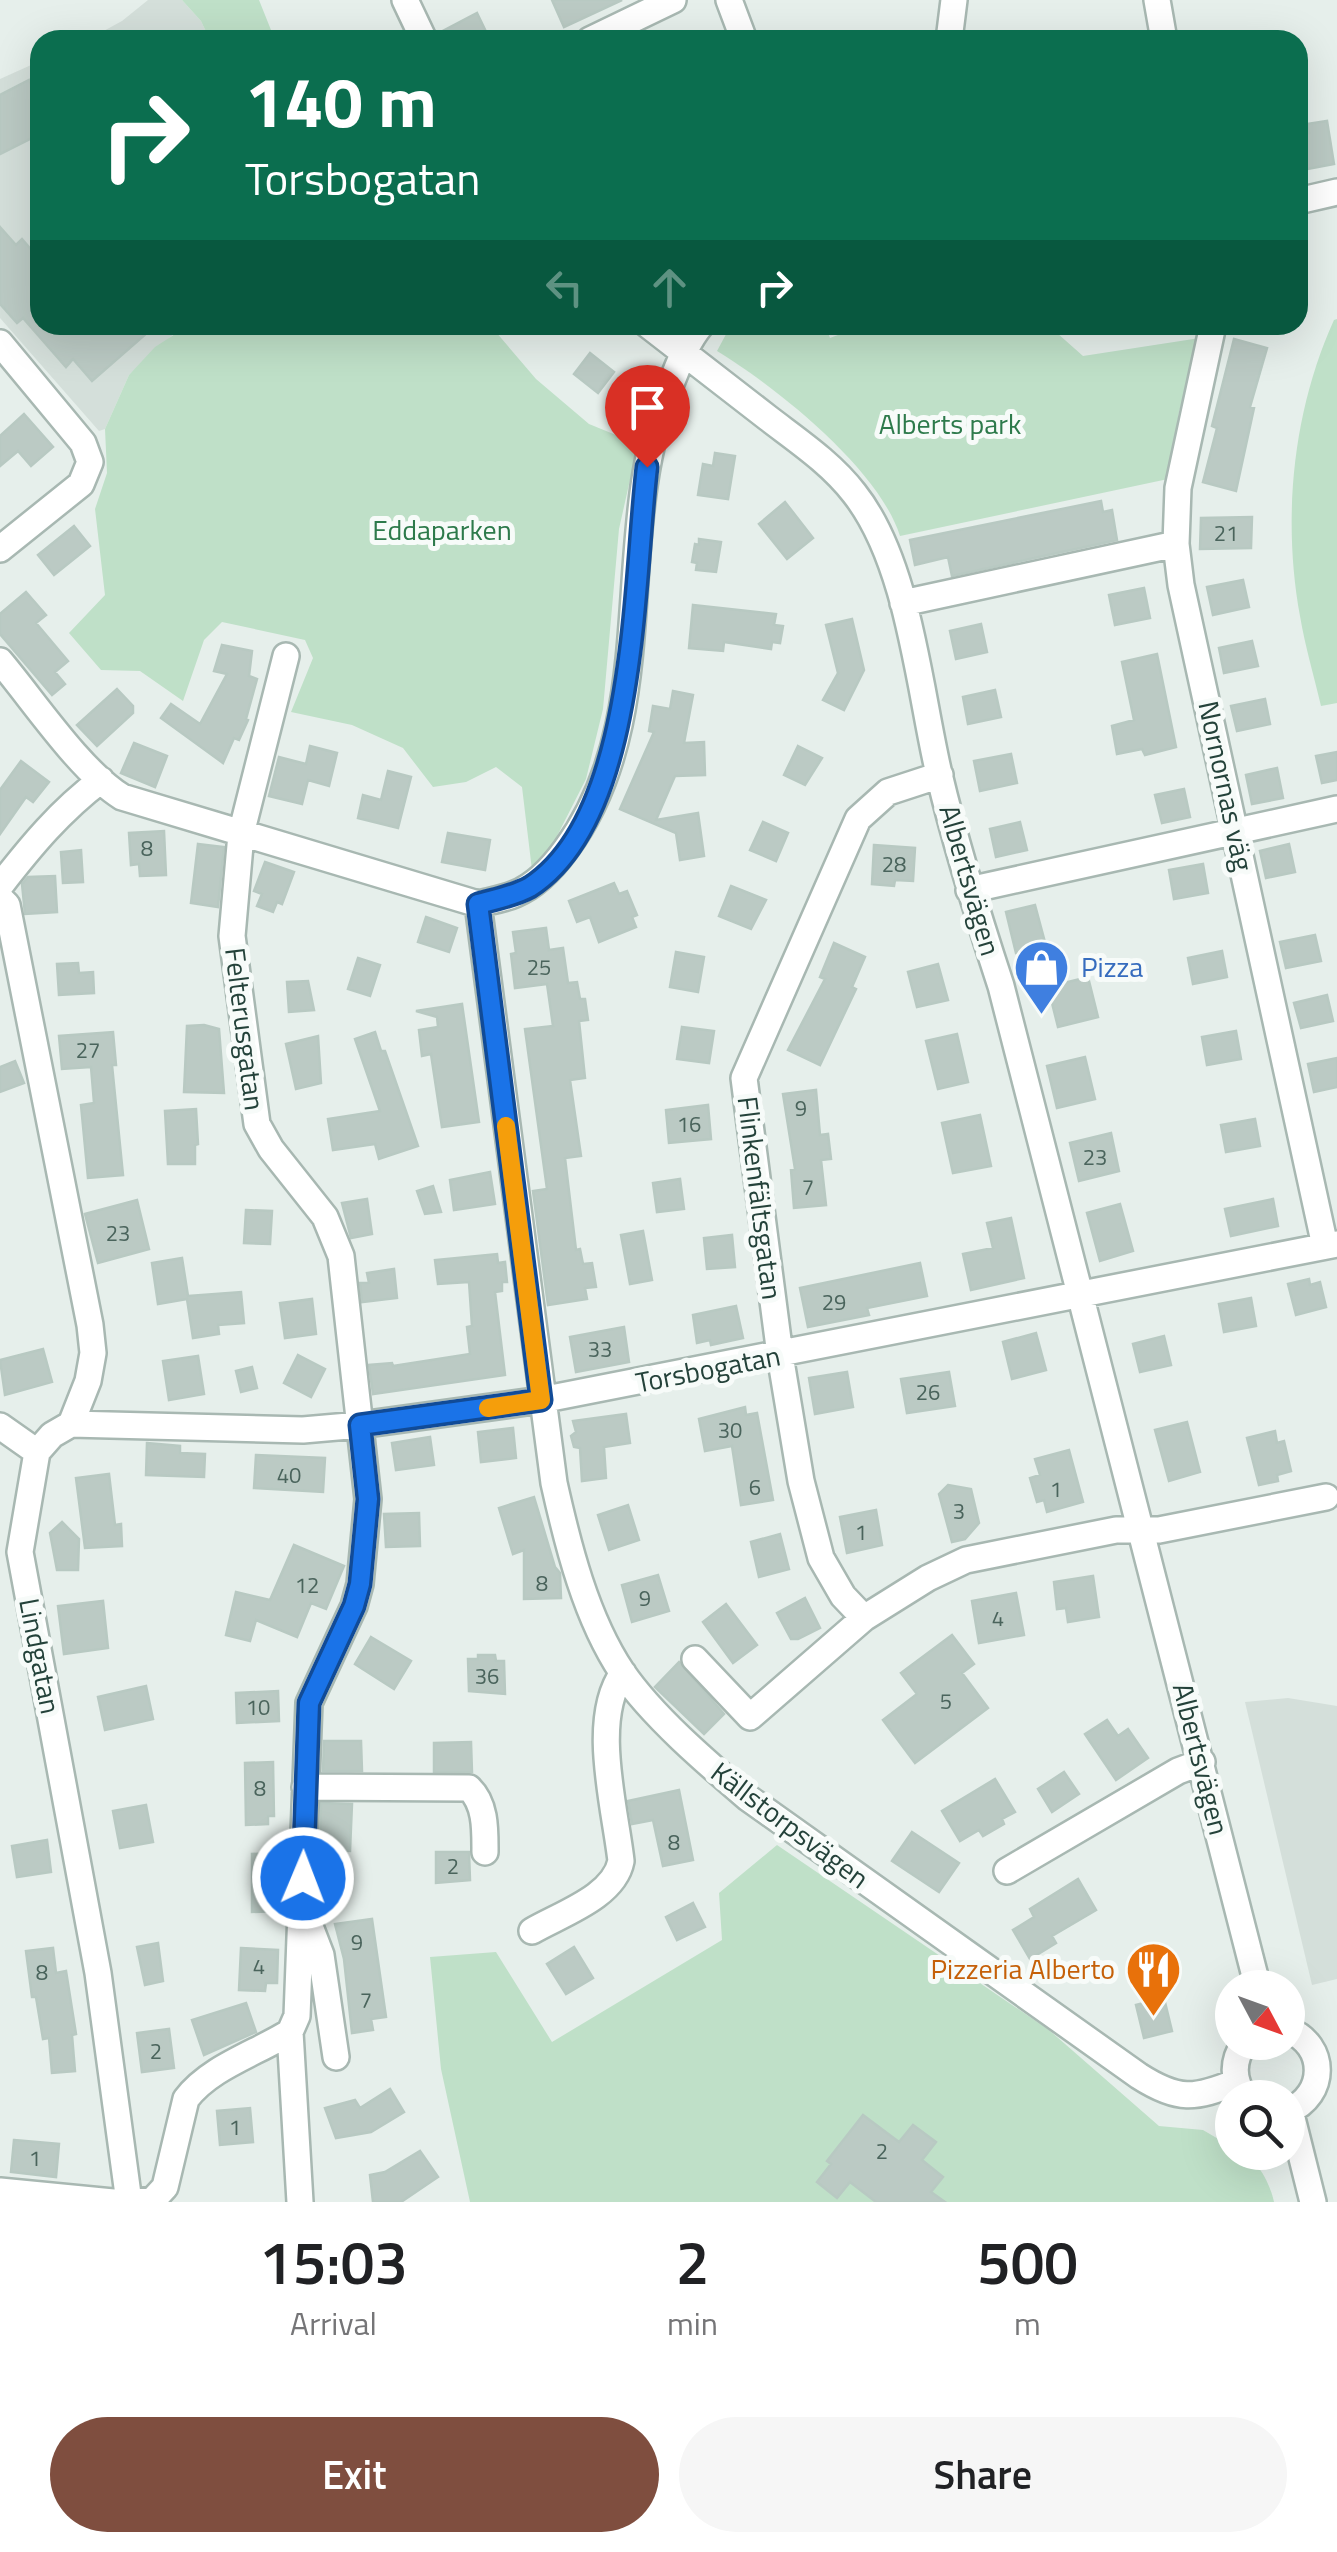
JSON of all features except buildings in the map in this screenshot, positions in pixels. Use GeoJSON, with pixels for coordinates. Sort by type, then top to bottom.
{"type":"FeatureCollection","features":[{"type":"Feature","properties":{"kind":"street"},"geometry":{"type":"LineString","coordinates":[[405,0],[419,30]]}},
{"type":"Feature","properties":{"kind":"street"},"geometry":{"type":"LineString","coordinates":[[610,30],[672,0]]}},
{"type":"Feature","properties":{"kind":"street"},"geometry":{"type":"LineString","coordinates":[[730,0],[740,30]]}},
{"type":"Feature","properties":{"kind":"street"},"geometry":{"type":"LineString","coordinates":[[950,30],[954,0]]}},
{"type":"Feature","properties":{"kind":"street"},"geometry":{"type":"LineString","coordinates":[[1157,0],[1162,30]]}},
{"type":"Feature","properties":{"kind":"street"},"geometry":{"type":"LineString","coordinates":[[1308,199],[1337,192]]}},
{"type":"Feature","properties":{"kind":"street","name":"Albertsvägen"},"geometry":{"type":"LineString","coordinates":[[660,335],[816,456],[852,490],[871,516],[888,554],[903,603],[969,890],[1001,986],[1254,1970]]}},
{"type":"Feature","properties":{"kind":"street"},"geometry":{"type":"LineString","coordinates":[[0,661],[112,791],[241,834],[478,904],[514,894],[545,874],[576,836],[609,765],[622,715],[647,467],[656,418],[695,335]]}},
{"type":"Feature","properties":{"kind":"street","name":"Nornornas väg"},"geometry":{"type":"LineString","coordinates":[[1211,335],[1178,488],[1176,544],[1181,585],[1331,1245]]}},
{"type":"Feature","properties":{"kind":"street"},"geometry":{"type":"LineString","coordinates":[[0,343],[84,443],[90,462],[81,484],[0,549]]}},
{"type":"Feature","properties":{"kind":"street"},"geometry":{"type":"LineString","coordinates":[[903,603],[1176,544]]}},
{"type":"Feature","properties":{"kind":"street","name":"Felterusgatan"},"geometry":{"type":"LineString","coordinates":[[286,656],[241,834],[232,936],[257,1124],[271,1150],[325,1217],[341,1256],[368,1499],[360,1584],[354,1606],[309,1703],[300,2000],[290,2032],[300,2202]]}},
{"type":"Feature","properties":{"kind":"street","name":"Flinkenfältsgatan"},"geometry":{"type":"LineString","coordinates":[[864,1618],[842,1596],[821,1558],[801,1482],[780,1356],[744,1078],[858,819],[888,792],[940,775]]}},
{"type":"Feature","properties":{"kind":"street"},"geometry":{"type":"LineString","coordinates":[[0,886],[40,833],[101,780]]}},
{"type":"Feature","properties":{"kind":"street"},"geometry":{"type":"LineString","coordinates":[[969,890],[1337,809]]}},
{"type":"Feature","properties":{"kind":"street"},"geometry":{"type":"LineString","coordinates":[[0,898],[7,905],[93,1353],[88,1381],[71,1424],[52,1434],[38,1452],[0,1426]]}},
{"type":"Feature","properties":{"kind":"street","name":"Källstorpsvägen"},"geometry":{"type":"LineString","coordinates":[[478,904],[541,1400],[564,1529],[601,1634],[623,1674],[703,1759],[748,1798],[1140,2076],[1179,2096],[1215,2094]]}},
{"type":"Feature","properties":{"kind":"street","name":"Torsbogatan"},"geometry":{"type":"LineString","coordinates":[[71,1424],[303,1430],[541,1400],[1331,1245]]}},
{"type":"Feature","properties":{"kind":"street","name":"Lindgatan"},"geometry":{"type":"LineString","coordinates":[[38,1452],[20,1552],[98,1973],[128,2202]]}},
{"type":"Feature","properties":{"kind":"street"},"geometry":{"type":"LineString","coordinates":[[695,1659],[750,1717],[864,1618],[928,1578],[966,1560],[1116,1530],[1176,1527],[1326,1497]]}},
{"type":"Feature","properties":{"kind":"street"},"geometry":{"type":"LineString","coordinates":[[0,1577],[20,1552]]}},
{"type":"Feature","properties":{"kind":"street"},"geometry":{"type":"LineString","coordinates":[[532,1931],[601,1891],[618,1874],[621,1861],[606,1736],[608,1704],[623,1674]]}},
{"type":"Feature","properties":{"kind":"street"},"geometry":{"type":"LineString","coordinates":[[1007,1871],[1178,1771],[1202,1762]]}},
{"type":"Feature","properties":{"kind":"street"},"geometry":{"type":"LineString","coordinates":[[305,1787],[469,1788],[485,1822],[485,1852]]}},
{"type":"Feature","properties":{"kind":"street","name":"Felterusgatan"},"geometry":{"type":"LineString","coordinates":[[303,1908],[321,1955],[336,2057]]}},
{"type":"Feature","properties":{"kind":"street"},"geometry":{"type":"LineString","coordinates":[[137,2202],[152,2200],[165,2187],[186,2099],[192,2090],[290,2032]]}},
{"type":"Feature","properties":{"kind":"street"},"geometry":{"type":"LineString","coordinates":[[1305,2099],[1316,2082],[1325,2046]]}},
{"type":"Feature","properties":{"kind":"street"},"geometry":{"type":"LineString","coordinates":[[1305,2170],[1313,2202]]}},
{"type":"Feature","properties":{"kind":"street"},"geometry":{"type":"LineString","coordinates":[[0,2191],[112,2202]]}},
{"type":"Feature","properties":{"kind":"shaded area"},"geometry":{"type":"Polygon","coordinates":[[[148,0],[182,0],[205,30],[105,30],[148,0]]]}},
{"type":"Feature","properties":{"kind":"shaded area"},"geometry":{"type":"Polygon","coordinates":[[[30,66],[30,335],[172,335],[129,375],[105,429],[99,431],[0,318],[0,79],[30,66]]]}},
{"type":"Feature","properties":{"kind":"shaded area"},"geometry":{"type":"Polygon","coordinates":[[[1288,1698],[1337,1706],[1337,1979],[1312,1985],[1245,1702],[1288,1698]]]}},
{"type":"Feature","properties":{"kind":"green space"},"geometry":{"type":"Polygon","coordinates":[[[182,0],[259,0],[271,30],[205,30],[182,0]]]}},
{"type":"Feature","properties":{"kind":"green space"},"geometry":{"type":"Polygon","coordinates":[[[1337,319],[1337,703],[1321,706],[1295,579],[1292,503],[1300,427],[1309,390],[1337,319]]]}},
{"type":"Feature","properties":{"kind":"green space","name":"Eddaparken"},"geometry":{"type":"Polygon","coordinates":[[[174,335],[499,335],[536,379],[589,424],[638,444],[619,529],[603,709],[586,779],[554,842],[532,870],[522,787],[496,767],[466,782],[433,787],[403,748],[352,725],[291,712],[313,658],[305,640],[222,622],[204,640],[183,701],[140,671],[101,670],[69,633],[105,595],[95,509],[107,473],[105,429],[129,375],[155,347],[174,335]]]}},
{"type":"Feature","properties":{"kind":"green space","name":"Alberts park"},"geometry":{"type":"Polygon","coordinates":[[[726,335],[830,338],[1059,335],[1083,356],[1200,338],[1179,412],[1168,479],[900,536],[889,510],[871,484],[823,432],[768,386],[717,351],[726,335]]]}},
{"type":"Feature","properties":{"kind":"green space"},"geometry":{"type":"Polygon","coordinates":[[[777,1845],[1049,2030],[1159,2126],[1203,2130],[1215,2137],[1215,2170],[1260,2170],[1274,2202],[470,2202],[441,2069],[430,1957],[496,1952],[552,2042],[722,1940],[719,1893],[777,1845]]]}},
{"type":"Feature","properties":{"kind":"slow traffic"},"geometry":{"type":"LineString","coordinates":[[488,1408],[541,1400],[506,1126]]}},
{"type":"Feature","properties":{"kind":"place","name":"Pizza"},"geometry":{"type":"Point","coordinates":[1042,1016]}},
{"type":"Feature","properties":{"kind":"place","name":"Pizzeria Alberto"},"geometry":{"type":"Point","coordinates":[1154,2018]}},
{"type":"Feature","properties":{"kind":"route"},"geometry":{"type":"LineString","coordinates":[[303,1878],[309,1703],[354,1606],[360,1584],[368,1499],[360,1425],[541,1400],[478,904],[514,894],[545,874],[576,836],[609,765],[622,715],[647,467]]}}]}
